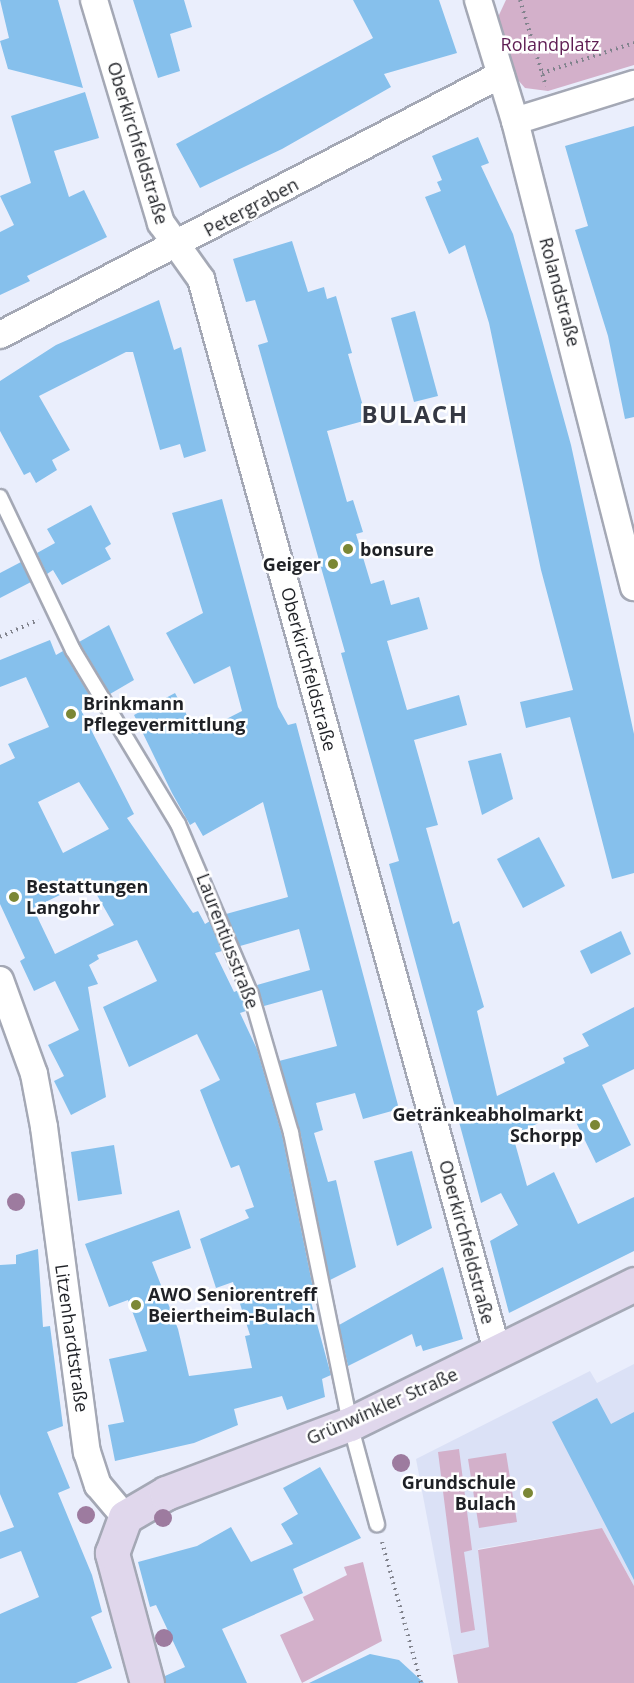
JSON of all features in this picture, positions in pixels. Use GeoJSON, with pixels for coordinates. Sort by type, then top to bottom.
{"type":"FeatureCollection","features":[{"type":"Feature","properties":{"kind":"street","name":"Oberkirchfeldstraße"},"geometry":{"type":"LineString","coordinates":[[94,0],[161,223],[175,248],[201,279],[497,1351]]}},
{"type":"Feature","properties":{"kind":"street","name":"Rolandstraße"},"geometry":{"type":"LineString","coordinates":[[478,0],[514,121],[634,587]]}},
{"type":"Feature","properties":{"kind":"street","name":"Petergraben"},"geometry":{"type":"LineString","coordinates":[[0,335],[175,248],[500,75]]}},
{"type":"Feature","properties":{"kind":"street"},"geometry":{"type":"LineString","coordinates":[[514,121],[634,84]]}},
{"type":"Feature","properties":{"kind":"street","name":"Litzenhardtstraße"},"geometry":{"type":"LineString","coordinates":[[0,980],[34,1074],[44,1127],[87,1452],[98,1485],[125,1517]]}},
{"type":"Feature","properties":{"kind":"street","name":"Grünwinkler Straße"},"geometry":{"type":"LineString","coordinates":[[125,1517],[166,1493],[350,1424],[634,1284]]}},
{"type":"Feature","properties":{"kind":"street"},"geometry":{"type":"LineString","coordinates":[[125,1517],[112,1553],[113,1563],[147,1683]]}},
{"type":"Feature","properties":{"kind":"lane","name":"Laurentiusstraße"},"geometry":{"type":"LineString","coordinates":[[0,497],[54,612],[178,824],[250,995],[291,1133],[350,1424],[377,1524]]}},
{"type":"Feature","properties":{"kind":"path"},"geometry":{"type":"LineString","coordinates":[[520,0],[554,109]]}},
{"type":"Feature","properties":{"kind":"path"},"geometry":{"type":"LineString","coordinates":[[542,73],[634,44]]}},
{"type":"Feature","properties":{"kind":"path"},"geometry":{"type":"LineString","coordinates":[[0,637],[54,612]]}},
{"type":"Feature","properties":{"kind":"path"},"geometry":{"type":"LineString","coordinates":[[377,1524],[421,1683]]}},
{"type":"Feature","properties":{"kind":"shaded area","name":"Grundschule Bulach"},"geometry":{"type":"Polygon","coordinates":[[[634,1364],[634,1586],[602,1528],[478,1549],[490,1647],[453,1655],[416,1459],[590,1371],[597,1383],[634,1364]]]}},
{"type":"Feature","properties":{"kind":"green space","name":"Rolandplatz"},"geometry":{"type":"Polygon","coordinates":[[[506,0],[634,0],[634,65],[548,91],[525,88],[511,72],[498,17],[506,0]]]}},
{"type":"Feature","properties":{"kind":"green space"},"geometry":{"type":"Polygon","coordinates":[[[459,1449],[472,1550],[464,1552],[475,1630],[461,1633],[438,1452],[459,1449]]]}},
{"type":"Feature","properties":{"kind":"green space"},"geometry":{"type":"Polygon","coordinates":[[[506,1453],[517,1522],[479,1528],[468,1459],[506,1453]]]}},
{"type":"Feature","properties":{"kind":"green space"},"geometry":{"type":"Polygon","coordinates":[[[602,1528],[634,1586],[634,1683],[458,1683],[453,1655],[489,1647],[478,1550],[602,1528]]]}},
{"type":"Feature","properties":{"kind":"green space"},"geometry":{"type":"Polygon","coordinates":[[[363,1562],[382,1641],[302,1683],[280,1635],[314,1620],[303,1597],[347,1575],[344,1567],[363,1562]]]}},
{"type":"Feature","properties":{"kind":"building"},"geometry":{"type":"Polygon","coordinates":[[[0,0],[58,0],[83,88],[8,69],[0,41],[9,38],[0,0]]]}},
{"type":"Feature","properties":{"kind":"building"},"geometry":{"type":"Polygon","coordinates":[[[133,0],[184,0],[192,27],[170,34],[180,71],[158,78],[133,0]]]}},
{"type":"Feature","properties":{"kind":"building"},"geometry":{"type":"Polygon","coordinates":[[[353,0],[439,0],[457,53],[384,74],[391,87],[282,149],[200,188],[176,144],[373,38],[353,0]]]}},
{"type":"Feature","properties":{"kind":"building"},"geometry":{"type":"Polygon","coordinates":[[[85,92],[99,138],[54,151],[69,197],[84,190],[107,237],[27,276],[30,281],[0,295],[0,232],[14,225],[0,196],[31,183],[11,116],[85,92]]]}},
{"type":"Feature","properties":{"kind":"building"},"geometry":{"type":"Polygon","coordinates":[[[634,126],[634,417],[625,419],[608,336],[575,230],[588,226],[565,146],[634,126]]]}},
{"type":"Feature","properties":{"kind":"building"},"geometry":{"type":"Polygon","coordinates":[[[478,137],[489,163],[481,166],[513,234],[571,445],[634,734],[634,873],[612,879],[570,717],[526,728],[520,702],[573,690],[541,570],[489,323],[465,245],[449,254],[425,197],[441,191],[437,182],[442,180],[432,156],[478,137]]]}},
{"type":"Feature","properties":{"kind":"building"},"geometry":{"type":"Polygon","coordinates":[[[292,241],[308,292],[324,287],[327,299],[336,296],[352,353],[348,354],[367,420],[327,431],[347,502],[353,500],[363,532],[356,534],[371,584],[384,580],[391,605],[419,597],[428,629],[387,641],[407,710],[459,695],[467,725],[414,740],[438,825],[426,828],[453,924],[459,921],[484,1007],[477,1011],[497,1096],[565,1063],[563,1058],[589,1046],[582,1034],[634,1007],[634,1069],[602,1085],[631,1145],[596,1163],[571,1112],[557,1120],[554,1115],[513,1136],[527,1186],[554,1172],[578,1224],[634,1197],[634,1251],[509,1313],[490,1241],[518,1225],[501,1193],[481,1203],[389,864],[399,861],[341,653],[345,652],[258,345],[268,342],[255,300],[246,302],[233,259],[292,241]]]}},
{"type":"Feature","properties":{"kind":"building"},"geometry":{"type":"Polygon","coordinates":[[[159,300],[174,350],[181,347],[206,451],[184,458],[180,444],[160,450],[133,352],[126,352],[39,396],[70,450],[52,460],[57,470],[36,483],[30,472],[24,475],[0,431],[0,381],[56,345],[159,300]]]}},
{"type":"Feature","properties":{"kind":"building"},"geometry":{"type":"Polygon","coordinates":[[[415,311],[438,396],[414,402],[391,318],[415,311]]]}},
{"type":"Feature","properties":{"kind":"building"},"geometry":{"type":"Polygon","coordinates":[[[222,499],[278,707],[288,725],[296,723],[399,1109],[363,1119],[355,1093],[316,1103],[323,1130],[314,1133],[328,1182],[336,1180],[356,1267],[330,1280],[300,1131],[279,1061],[337,1046],[322,990],[264,1006],[257,985],[310,970],[299,929],[240,946],[226,914],[288,897],[263,802],[203,836],[195,822],[190,825],[134,715],[175,693],[197,734],[242,711],[230,666],[194,684],[166,633],[203,613],[172,513],[222,499]]]}},
{"type":"Feature","properties":{"kind":"building"},"geometry":{"type":"Polygon","coordinates":[[[91,505],[111,544],[105,548],[111,559],[62,585],[53,570],[47,574],[37,553],[55,543],[47,529],[91,505]]]}},
{"type":"Feature","properties":{"kind":"building"},"geometry":{"type":"Polygon","coordinates":[[[21,562],[31,582],[0,598],[0,573],[21,562]]]}},
{"type":"Feature","properties":{"kind":"building"},"geometry":{"type":"Polygon","coordinates":[[[109,625],[134,680],[110,694],[79,642],[109,625]]]}},
{"type":"Feature","properties":{"kind":"building"},"geometry":{"type":"Polygon","coordinates":[[[50,640],[56,655],[63,651],[94,703],[81,710],[134,814],[127,818],[193,913],[198,911],[205,924],[210,921],[222,951],[215,953],[234,992],[239,990],[243,998],[246,1011],[240,1013],[257,1049],[282,1135],[313,1288],[308,1291],[331,1375],[322,1379],[325,1397],[287,1410],[282,1396],[234,1409],[238,1425],[194,1443],[115,1461],[108,1425],[124,1422],[109,1359],[147,1351],[128,1300],[109,1307],[85,1244],[179,1210],[191,1248],[152,1262],[178,1329],[189,1376],[252,1368],[245,1336],[250,1335],[233,1282],[216,1288],[200,1239],[249,1218],[245,1210],[254,1207],[239,1165],[231,1168],[200,1090],[220,1080],[197,1034],[129,1067],[103,1007],[157,981],[137,940],[97,955],[99,959],[89,965],[98,984],[88,987],[106,1097],[71,1115],[54,1081],[64,1076],[48,1045],[79,1030],[55,981],[34,991],[20,961],[25,958],[0,904],[0,765],[15,758],[8,744],[49,727],[26,677],[0,687],[0,660],[50,640]],[[79,782],[38,802],[63,853],[109,829],[79,782]],[[89,881],[33,908],[55,954],[114,925],[89,881]]]}},
{"type":"Feature","properties":{"kind":"building"},"geometry":{"type":"Polygon","coordinates":[[[501,753],[513,799],[482,815],[468,761],[501,753]]]}},
{"type":"Feature","properties":{"kind":"building"},"geometry":{"type":"Polygon","coordinates":[[[539,837],[565,886],[523,908],[497,859],[539,837]]]}},
{"type":"Feature","properties":{"kind":"building"},"geometry":{"type":"Polygon","coordinates":[[[621,931],[631,954],[591,974],[580,951],[621,931]]]}},
{"type":"Feature","properties":{"kind":"building"},"geometry":{"type":"Polygon","coordinates":[[[114,1145],[122,1194],[78,1201],[71,1152],[114,1145]]]}},
{"type":"Feature","properties":{"kind":"building"},"geometry":{"type":"Polygon","coordinates":[[[412,1151],[432,1228],[397,1246],[374,1161],[412,1151]]]}},
{"type":"Feature","properties":{"kind":"building"},"geometry":{"type":"Polygon","coordinates":[[[38,1249],[43,1327],[50,1326],[63,1426],[47,1432],[70,1488],[58,1493],[92,1575],[102,1612],[91,1617],[112,1668],[76,1683],[0,1683],[0,1614],[39,1597],[21,1551],[0,1559],[0,1532],[14,1527],[0,1494],[0,1265],[16,1264],[16,1255],[38,1249]]]}},
{"type":"Feature","properties":{"kind":"building"},"geometry":{"type":"Polygon","coordinates":[[[443,1267],[463,1339],[423,1351],[421,1345],[416,1347],[412,1334],[348,1366],[339,1325],[443,1267]]]}},
{"type":"Feature","properties":{"kind":"building"},"geometry":{"type":"Polygon","coordinates":[[[597,1398],[611,1424],[634,1412],[634,1580],[552,1422],[597,1398]]]}},
{"type":"Feature","properties":{"kind":"building"},"geometry":{"type":"Polygon","coordinates":[[[320,1467],[361,1538],[293,1569],[303,1593],[222,1629],[247,1683],[165,1683],[165,1676],[185,1667],[156,1605],[150,1607],[138,1562],[197,1546],[231,1527],[251,1562],[293,1544],[281,1524],[298,1514],[283,1488],[320,1467]]]}},
{"type":"Feature","properties":{"kind":"building"},"geometry":{"type":"Polygon","coordinates":[[[370,1654],[399,1660],[424,1683],[309,1683],[370,1654]]]}},
{"type":"Feature","properties":{"kind":"place","name":"bonsure"},"geometry":{"type":"Point","coordinates":[348,549]}},
{"type":"Feature","properties":{"kind":"place","name":"Geiger"},"geometry":{"type":"Point","coordinates":[333,564]}},
{"type":"Feature","properties":{"kind":"place","name":"Brinkmann Pflegevermittlung"},"geometry":{"type":"Point","coordinates":[71,714]}},
{"type":"Feature","properties":{"kind":"place","name":"Bestattungen Langohr"},"geometry":{"type":"Point","coordinates":[14,897]}},
{"type":"Feature","properties":{"kind":"place","name":"Getränkeabholmarkt Schorpp"},"geometry":{"type":"Point","coordinates":[595,1125]}},
{"type":"Feature","properties":{"kind":"place","name":"AWO Seniorentreff Beiertheim-Bulach"},"geometry":{"type":"Point","coordinates":[136,1305]}},
{"type":"Feature","properties":{"kind":"place","name":"Grundschule Bulach"},"geometry":{"type":"Point","coordinates":[528,1493]}},
{"type":"Feature","properties":{"kind":"district","name":"BULACH"},"geometry":{"type":"Point","coordinates":[415,414]}}]}
